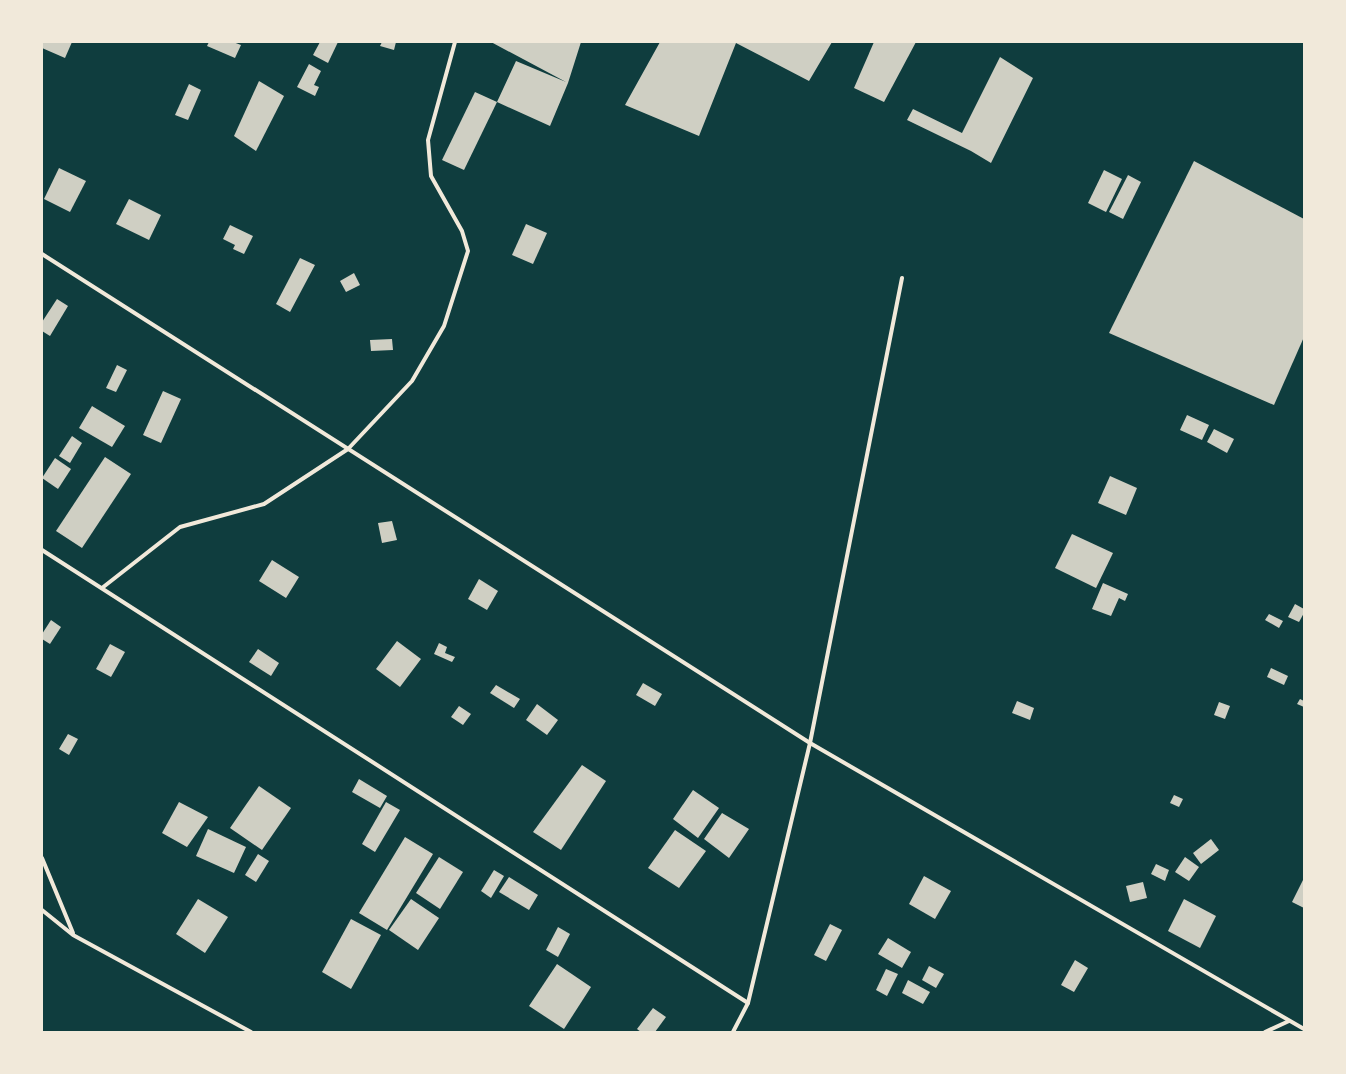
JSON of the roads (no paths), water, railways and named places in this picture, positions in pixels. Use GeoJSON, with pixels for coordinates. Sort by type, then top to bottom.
{"type":"FeatureCollection","features":[{"type":"Feature","properties":{"kind":"street"},"geometry":{"type":"LineString","coordinates":[[102,588],[180,527],[264,504],[348,449],[412,381],[444,326],[468,251],[462,231],[431,176],[428,140],[455,42]]}},
{"type":"Feature","properties":{"kind":"street"},"geometry":{"type":"LineString","coordinates":[[42,254],[810,743],[1304,1029]]}},
{"type":"Feature","properties":{"kind":"street"},"geometry":{"type":"LineString","coordinates":[[733,1032],[748,1003],[810,743],[902,278]]}},
{"type":"Feature","properties":{"kind":"street"},"geometry":{"type":"LineString","coordinates":[[42,550],[748,1003]]}},
{"type":"Feature","properties":{"kind":"street"},"geometry":{"type":"LineString","coordinates":[[42,858],[74,935]]}},
{"type":"Feature","properties":{"kind":"street"},"geometry":{"type":"LineString","coordinates":[[42,910],[74,935],[251,1032]]}},
{"type":"Feature","properties":{"kind":"street"},"geometry":{"type":"LineString","coordinates":[[1265,1032],[1289,1021]]}}]}
